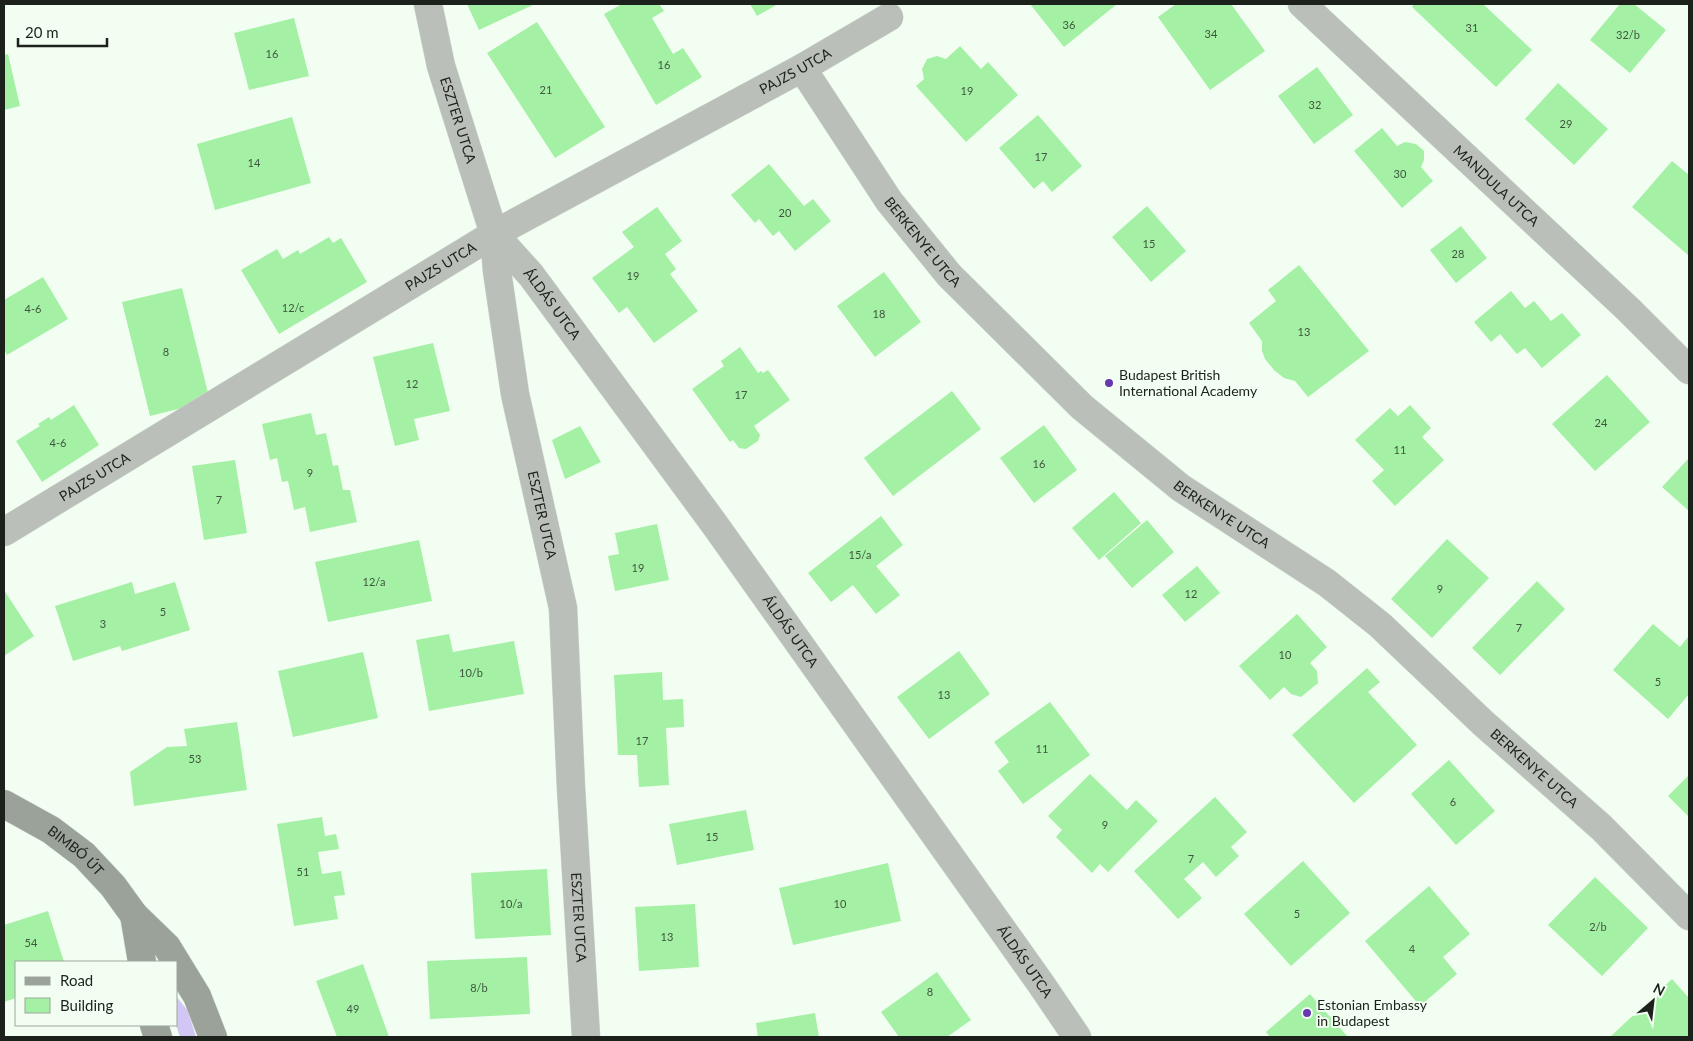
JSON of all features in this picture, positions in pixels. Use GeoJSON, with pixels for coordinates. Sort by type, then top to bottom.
{"type":"FeatureCollection","features":[{"type":"Feature","properties":{"kind":"street","name":"ESZTER UTCA"},"geometry":{"type":"LineString","coordinates":[[428,4],[441,66],[494,234],[496,271],[515,394],[563,608],[571,788],[586,1037]]}},
{"type":"Feature","properties":{"kind":"street","name":"MANDULA UTCA"},"geometry":{"type":"LineString","coordinates":[[1302,4],[1629,310],[1689,370]]}},
{"type":"Feature","properties":{"kind":"street","name":"PAJZS UTCA"},"geometry":{"type":"LineString","coordinates":[[4,532],[494,234],[802,68],[889,17]]}},
{"type":"Feature","properties":{"kind":"street","name":"BERKENYE UTCA"},"geometry":{"type":"LineString","coordinates":[[802,68],[889,201],[949,275],[1082,407],[1181,488],[1327,583],[1380,625],[1483,723],[1602,827],[1689,916]]}},
{"type":"Feature","properties":{"kind":"street","name":"ÁLDÁS UTCA"},"geometry":{"type":"LineString","coordinates":[[494,234],[531,275],[709,517],[1077,1037]]}},
{"type":"Feature","properties":{"kind":"street","name":"BIMBÓ ÚT"},"geometry":{"type":"LineString","coordinates":[[4,804],[51,830],[84,855],[113,886],[134,915],[167,947],[175,961]]}},
{"type":"Feature","properties":{"kind":"street","name":"BIMBÓ ÚT"},"geometry":{"type":"LineString","coordinates":[[134,915],[142,961]]}},
{"type":"Feature","properties":{"kind":"street","name":"BIMBÓ ÚT"},"geometry":{"type":"LineString","coordinates":[[178,966],[196,996],[213,1037]]}},
{"type":"Feature","properties":{"kind":"shaded area"},"geometry":{"type":"Polygon","coordinates":[[[178,998],[188,1011],[196,1037],[180,1037],[176,1026],[178,1026],[178,998]]]}},
{"type":"Feature","properties":{"kind":"building"},"geometry":{"type":"Polygon","coordinates":[[[467,4],[535,4],[479,30],[467,4]]]}},
{"type":"Feature","properties":{"kind":"building"},"geometry":{"type":"Polygon","coordinates":[[[622,4],[659,4],[664,11],[652,18],[673,54],[683,48],[702,77],[656,105],[604,14],[622,4]]]}},
{"type":"Feature","properties":{"kind":"building"},"geometry":{"type":"Polygon","coordinates":[[[750,4],[778,4],[757,16],[750,4]]]}},
{"type":"Feature","properties":{"kind":"building"},"geometry":{"type":"Polygon","coordinates":[[[1030,4],[1117,4],[1064,47],[1030,4]]]}},
{"type":"Feature","properties":{"kind":"building"},"geometry":{"type":"Polygon","coordinates":[[[1176,4],[1231,4],[1265,51],[1210,90],[1158,17],[1176,4]]]}},
{"type":"Feature","properties":{"kind":"building"},"geometry":{"type":"Polygon","coordinates":[[[1414,4],[1483,4],[1532,50],[1496,87],[1412,7],[1414,4]]]}},
{"type":"Feature","properties":{"kind":"building"},"geometry":{"type":"Polygon","coordinates":[[[1620,4],[1634,4],[1666,30],[1630,73],[1590,40],[1620,4]]]}},
{"type":"Feature","properties":{"kind":"building"},"geometry":{"type":"Polygon","coordinates":[[[294,18],[309,76],[249,90],[234,33],[294,18]]]}},
{"type":"Feature","properties":{"kind":"building"},"geometry":{"type":"Polygon","coordinates":[[[537,22],[605,127],[555,158],[487,53],[537,22]]]}},
{"type":"Feature","properties":{"kind":"building"},"geometry":{"type":"Polygon","coordinates":[[[960,46],[981,69],[988,62],[1018,95],[966,142],[916,86],[924,79],[922,69],[927,59],[937,56],[946,59],[960,46]]]}},
{"type":"Feature","properties":{"kind":"building"},"geometry":{"type":"Polygon","coordinates":[[[8,54],[20,106],[4,110],[4,55],[8,54]]]}},
{"type":"Feature","properties":{"kind":"building"},"geometry":{"type":"Polygon","coordinates":[[[1317,67],[1353,115],[1314,144],[1278,96],[1317,67]]]}},
{"type":"Feature","properties":{"kind":"building"},"geometry":{"type":"Polygon","coordinates":[[[1558,83],[1608,129],[1574,165],[1525,119],[1558,83]]]}},
{"type":"Feature","properties":{"kind":"building"},"geometry":{"type":"Polygon","coordinates":[[[1038,115],[1082,166],[1052,192],[1043,181],[1034,189],[999,148],[1038,115]]]}},
{"type":"Feature","properties":{"kind":"building"},"geometry":{"type":"Polygon","coordinates":[[[292,117],[311,183],[215,210],[197,144],[292,117]]]}},
{"type":"Feature","properties":{"kind":"building"},"geometry":{"type":"Polygon","coordinates":[[[1382,128],[1397,146],[1405,142],[1416,144],[1424,151],[1424,160],[1421,167],[1433,181],[1402,208],[1354,151],[1382,128]]]}},
{"type":"Feature","properties":{"kind":"building"},"geometry":{"type":"Polygon","coordinates":[[[1672,161],[1689,175],[1688,255],[1632,207],[1672,161]]]}},
{"type":"Feature","properties":{"kind":"building"},"geometry":{"type":"Polygon","coordinates":[[[769,164],[804,206],[813,199],[831,221],[795,251],[779,231],[773,236],[759,219],[755,223],[731,195],[769,164]]]}},
{"type":"Feature","properties":{"kind":"building"},"geometry":{"type":"Polygon","coordinates":[[[1147,206],[1186,251],[1151,282],[1112,237],[1147,206]]]}},
{"type":"Feature","properties":{"kind":"building"},"geometry":{"type":"Polygon","coordinates":[[[657,207],[682,241],[665,254],[676,269],[670,274],[698,311],[654,343],[627,307],[619,313],[592,278],[634,247],[622,232],[657,207]]]}},
{"type":"Feature","properties":{"kind":"building"},"geometry":{"type":"Polygon","coordinates":[[[1461,226],[1487,258],[1456,283],[1430,250],[1461,226]]]}},
{"type":"Feature","properties":{"kind":"building"},"geometry":{"type":"Polygon","coordinates":[[[329,237],[333,243],[341,238],[367,282],[279,334],[241,270],[277,249],[283,259],[298,250],[300,254],[329,237]]]}},
{"type":"Feature","properties":{"kind":"building"},"geometry":{"type":"Polygon","coordinates":[[[1299,265],[1369,351],[1308,397],[1295,381],[1284,378],[1265,359],[1262,351],[1262,341],[1249,323],[1276,301],[1268,290],[1299,265]]]}},
{"type":"Feature","properties":{"kind":"building"},"geometry":{"type":"Polygon","coordinates":[[[884,272],[921,322],[875,357],[837,306],[884,272]]]}},
{"type":"Feature","properties":{"kind":"building"},"geometry":{"type":"Polygon","coordinates":[[[43,277],[68,319],[7,355],[4,349],[4,300],[43,277]]]}},
{"type":"Feature","properties":{"kind":"building"},"geometry":{"type":"Polygon","coordinates":[[[182,288],[210,401],[150,416],[122,302],[182,288]]]}},
{"type":"Feature","properties":{"kind":"building"},"geometry":{"type":"Polygon","coordinates":[[[1511,291],[1525,308],[1534,301],[1551,321],[1562,313],[1581,335],[1542,368],[1525,348],[1517,354],[1500,334],[1491,342],[1474,322],[1511,291]]]}},
{"type":"Feature","properties":{"kind":"building"},"geometry":{"type":"Polygon","coordinates":[[[433,343],[450,411],[414,419],[419,440],[395,446],[373,357],[433,343]]]}},
{"type":"Feature","properties":{"kind":"building"},"geometry":{"type":"Polygon","coordinates":[[[740,347],[758,373],[768,370],[790,400],[754,426],[760,435],[758,441],[746,449],[739,448],[733,440],[730,442],[692,389],[724,366],[721,361],[740,347]]]}},
{"type":"Feature","properties":{"kind":"building"},"geometry":{"type":"Polygon","coordinates":[[[1607,375],[1650,422],[1595,471],[1552,424],[1607,375]]]}},
{"type":"Feature","properties":{"kind":"building"},"geometry":{"type":"Polygon","coordinates":[[[952,391],[981,429],[893,496],[864,458],[952,391]]]}},
{"type":"Feature","properties":{"kind":"building"},"geometry":{"type":"Polygon","coordinates":[[[74,405],[99,445],[42,482],[16,441],[40,426],[38,424],[49,417],[51,420],[74,405]]]}},
{"type":"Feature","properties":{"kind":"building"},"geometry":{"type":"Polygon","coordinates":[[[1410,405],[1431,428],[1422,437],[1444,460],[1395,506],[1372,481],[1384,470],[1355,440],[1390,408],[1398,416],[1410,405]]]}},
{"type":"Feature","properties":{"kind":"building"},"geometry":{"type":"Polygon","coordinates":[[[311,413],[316,435],[326,433],[333,466],[338,465],[343,490],[350,490],[357,522],[310,532],[305,507],[294,510],[288,481],[282,482],[277,458],[270,460],[262,424],[311,413]]]}},
{"type":"Feature","properties":{"kind":"building"},"geometry":{"type":"Polygon","coordinates":[[[1044,425],[1077,470],[1034,503],[1000,458],[1044,425]]]}},
{"type":"Feature","properties":{"kind":"building"},"geometry":{"type":"Polygon","coordinates":[[[580,426],[601,462],[565,479],[552,440],[580,426]]]}},
{"type":"Feature","properties":{"kind":"building"},"geometry":{"type":"Polygon","coordinates":[[[1689,458],[1689,511],[1662,487],[1689,458]]]}},
{"type":"Feature","properties":{"kind":"building"},"geometry":{"type":"Polygon","coordinates":[[[235,460],[247,533],[204,540],[192,466],[235,460]]]}},
{"type":"Feature","properties":{"kind":"building"},"geometry":{"type":"Polygon","coordinates":[[[1114,492],[1141,523],[1099,560],[1072,528],[1114,492]]]}},
{"type":"Feature","properties":{"kind":"building"},"geometry":{"type":"Polygon","coordinates":[[[881,516],[903,545],[876,566],[900,595],[876,614],[853,585],[831,602],[808,573],[881,516]]]}},
{"type":"Feature","properties":{"kind":"building"},"geometry":{"type":"Polygon","coordinates":[[[1147,520],[1174,552],[1132,588],[1105,556],[1147,520]]]}},
{"type":"Feature","properties":{"kind":"building"},"geometry":{"type":"Polygon","coordinates":[[[657,524],[669,580],[615,591],[608,556],[619,554],[615,533],[657,524]]]}},
{"type":"Feature","properties":{"kind":"building"},"geometry":{"type":"Polygon","coordinates":[[[1447,539],[1489,578],[1432,638],[1391,599],[1447,539]]]}},
{"type":"Feature","properties":{"kind":"building"},"geometry":{"type":"Polygon","coordinates":[[[419,540],[432,601],[328,622],[315,562],[419,540]]]}},
{"type":"Feature","properties":{"kind":"building"},"geometry":{"type":"Polygon","coordinates":[[[1197,566],[1220,593],[1185,622],[1162,595],[1197,566]]]}},
{"type":"Feature","properties":{"kind":"building"},"geometry":{"type":"Polygon","coordinates":[[[1537,581],[1565,609],[1500,675],[1472,648],[1537,581]]]}},
{"type":"Feature","properties":{"kind":"building"},"geometry":{"type":"Polygon","coordinates":[[[132,582],[135,594],[175,582],[190,630],[122,651],[120,646],[73,661],[55,606],[132,582]]]}},
{"type":"Feature","properties":{"kind":"building"},"geometry":{"type":"Polygon","coordinates":[[[4,590],[34,636],[4,656],[4,590]]]}},
{"type":"Feature","properties":{"kind":"building"},"geometry":{"type":"Polygon","coordinates":[[[1297,614],[1327,647],[1310,663],[1317,671],[1318,683],[1301,697],[1291,694],[1284,687],[1270,700],[1239,666],[1297,614]]]}},
{"type":"Feature","properties":{"kind":"building"},"geometry":{"type":"Polygon","coordinates":[[[1653,624],[1680,647],[1688,637],[1689,639],[1689,694],[1668,719],[1613,670],[1653,624]]]}},
{"type":"Feature","properties":{"kind":"building"},"geometry":{"type":"Polygon","coordinates":[[[449,634],[453,652],[514,641],[524,694],[429,711],[416,640],[449,634]]]}},
{"type":"Feature","properties":{"kind":"building"},"geometry":{"type":"Polygon","coordinates":[[[959,651],[990,694],[929,739],[897,697],[959,651]]]}},
{"type":"Feature","properties":{"kind":"building"},"geometry":{"type":"Polygon","coordinates":[[[363,652],[378,718],[293,737],[278,671],[363,652]]]}},
{"type":"Feature","properties":{"kind":"building"},"geometry":{"type":"Polygon","coordinates":[[[1367,668],[1380,682],[1368,692],[1417,745],[1354,803],[1292,735],[1367,668]]]}},
{"type":"Feature","properties":{"kind":"building"},"geometry":{"type":"Polygon","coordinates":[[[662,672],[663,700],[683,699],[684,727],[666,728],[669,785],[639,787],[637,755],[618,755],[614,675],[662,672]]]}},
{"type":"Feature","properties":{"kind":"building"},"geometry":{"type":"Polygon","coordinates":[[[1050,702],[1090,755],[1023,804],[998,771],[1009,762],[994,742],[1050,702]]]}},
{"type":"Feature","properties":{"kind":"building"},"geometry":{"type":"Polygon","coordinates":[[[237,722],[247,790],[134,806],[130,772],[167,747],[187,746],[184,729],[237,722]]]}},
{"type":"Feature","properties":{"kind":"building"},"geometry":{"type":"Polygon","coordinates":[[[1449,760],[1495,811],[1456,845],[1411,794],[1449,760]]]}},
{"type":"Feature","properties":{"kind":"building"},"geometry":{"type":"Polygon","coordinates":[[[1090,774],[1127,810],[1136,800],[1158,821],[1108,872],[1100,864],[1092,873],[1056,837],[1062,830],[1048,816],[1090,774]]]}},
{"type":"Feature","properties":{"kind":"building"},"geometry":{"type":"Polygon","coordinates":[[[1689,775],[1689,817],[1668,796],[1689,775]]]}},
{"type":"Feature","properties":{"kind":"building"},"geometry":{"type":"Polygon","coordinates":[[[1215,797],[1247,832],[1231,847],[1239,856],[1216,877],[1203,862],[1184,879],[1202,898],[1178,919],[1134,871],[1215,797]]]}},
{"type":"Feature","properties":{"kind":"building"},"geometry":{"type":"Polygon","coordinates":[[[746,810],[754,850],[677,865],[669,824],[746,810]]]}},
{"type":"Feature","properties":{"kind":"building"},"geometry":{"type":"Polygon","coordinates":[[[322,817],[325,836],[336,834],[339,849],[318,852],[322,874],[341,871],[345,895],[334,896],[338,919],[294,926],[277,824],[322,817]]]}},
{"type":"Feature","properties":{"kind":"building"},"geometry":{"type":"Polygon","coordinates":[[[1303,861],[1350,913],[1291,966],[1244,914],[1303,861]]]}},
{"type":"Feature","properties":{"kind":"building"},"geometry":{"type":"Polygon","coordinates":[[[888,863],[901,921],[793,945],[779,888],[888,863]]]}},
{"type":"Feature","properties":{"kind":"building"},"geometry":{"type":"Polygon","coordinates":[[[547,869],[551,935],[475,939],[471,873],[547,869]]]}},
{"type":"Feature","properties":{"kind":"building"},"geometry":{"type":"Polygon","coordinates":[[[1595,877],[1648,928],[1602,976],[1548,925],[1595,877]]]}},
{"type":"Feature","properties":{"kind":"building"},"geometry":{"type":"Polygon","coordinates":[[[1429,886],[1470,934],[1443,957],[1457,974],[1420,1006],[1365,941],[1429,886]]]}},
{"type":"Feature","properties":{"kind":"building"},"geometry":{"type":"Polygon","coordinates":[[[695,904],[699,967],[639,971],[635,907],[695,904]]]}},
{"type":"Feature","properties":{"kind":"building"},"geometry":{"type":"Polygon","coordinates":[[[48,911],[64,961],[15,961],[15,998],[4,1002],[4,925],[48,911]]]}},
{"type":"Feature","properties":{"kind":"building"},"geometry":{"type":"Polygon","coordinates":[[[527,957],[530,1014],[430,1019],[427,961],[527,957]]]}},
{"type":"Feature","properties":{"kind":"building"},"geometry":{"type":"Polygon","coordinates":[[[363,964],[389,1037],[337,1037],[316,981],[363,964]]]}},
{"type":"Feature","properties":{"kind":"building"},"geometry":{"type":"Polygon","coordinates":[[[937,972],[971,1020],[947,1037],[899,1037],[881,1012],[937,972]]]}},
{"type":"Feature","properties":{"kind":"building"},"geometry":{"type":"Polygon","coordinates":[[[1672,979],[1689,998],[1689,1037],[1610,1037],[1672,979]]]}},
{"type":"Feature","properties":{"kind":"building","name":"Estonian Embassy in Budapest"},"geometry":{"type":"Polygon","coordinates":[[[1310,994],[1348,1037],[1270,1037],[1266,1032],[1310,994]]]}},
{"type":"Feature","properties":{"kind":"building"},"geometry":{"type":"Polygon","coordinates":[[[815,1013],[819,1037],[758,1037],[756,1023],[815,1013]]]}},
{"type":"Feature","properties":{"kind":"place","name":"Budapest British International Academy"},"geometry":{"type":"Point","coordinates":[1109,383]}},
{"type":"Feature","properties":{"kind":"place","name":"Estonian Embassy in Budapest"},"geometry":{"type":"Point","coordinates":[1307,1013]}}]}
